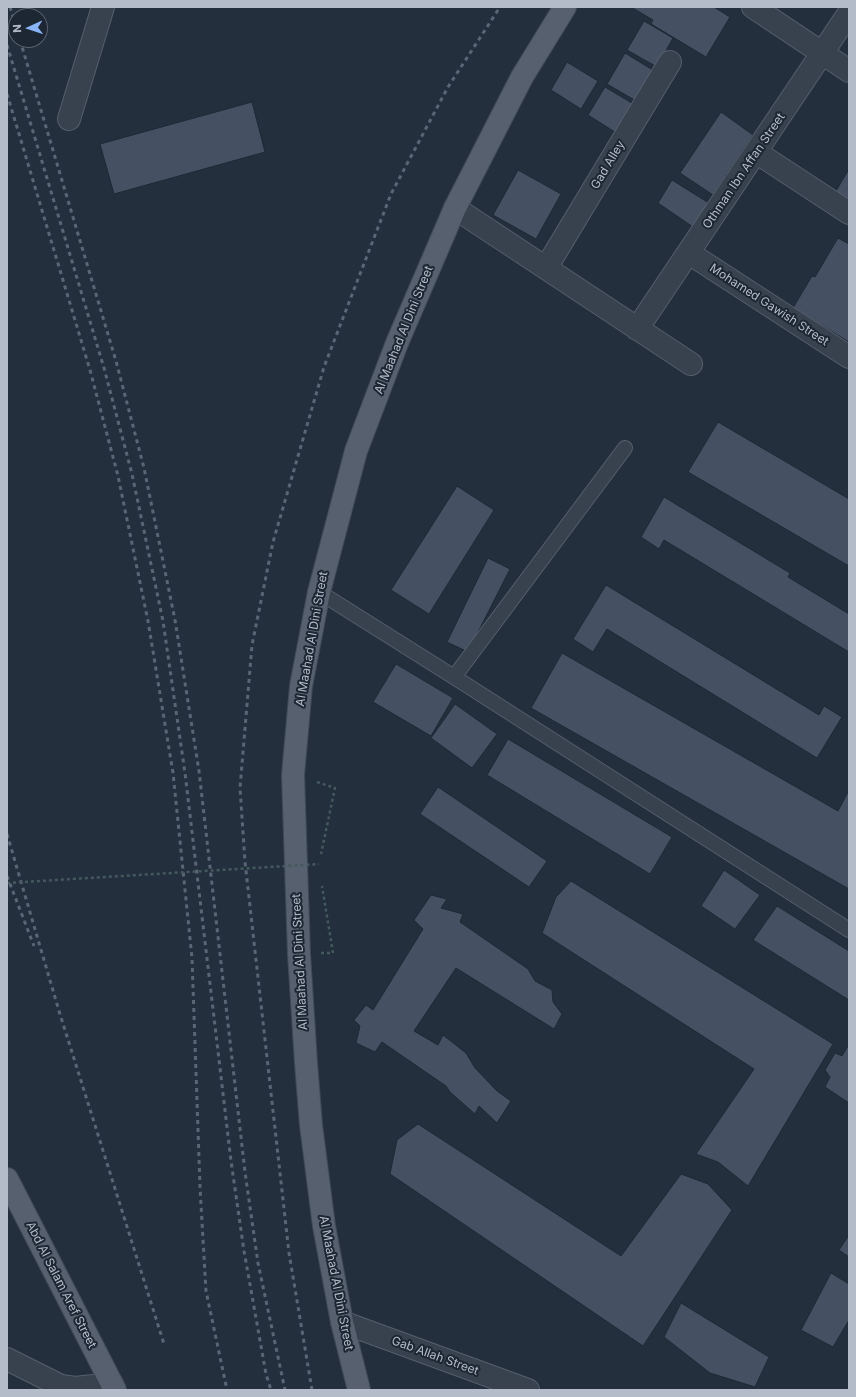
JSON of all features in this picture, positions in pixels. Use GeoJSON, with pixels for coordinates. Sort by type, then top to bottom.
{"type":"FeatureCollection","features":[{"type":"Feature","properties":{"kind":"main road","name":"Al Maahad Al Dini Street"},"geometry":{"type":"LineString","coordinates":[[359,1390],[342,1322],[324,1226],[311,1125],[299,954],[293,775],[301,686],[319,592],[356,451],[397,342],[455,208],[522,77],[565,7]]}},
{"type":"Feature","properties":{"kind":"main road","name":"Abd Al Salam Aref Street"},"geometry":{"type":"LineString","coordinates":[[7,1179],[114,1387]]}},
{"type":"Feature","properties":{"kind":"street"},"geometry":{"type":"LineString","coordinates":[[69,119],[103,7]]}},
{"type":"Feature","properties":{"kind":"street"},"geometry":{"type":"LineString","coordinates":[[753,7],[849,71]]}},
{"type":"Feature","properties":{"kind":"street","name":"Othman Ibn Affan Street"},"geometry":{"type":"LineString","coordinates":[[637,328],[849,13]]}},
{"type":"Feature","properties":{"kind":"street","name":"Gad Alley"},"geometry":{"type":"LineString","coordinates":[[546,268],[670,62]]}},
{"type":"Feature","properties":{"kind":"street"},"geometry":{"type":"LineString","coordinates":[[756,152],[849,213]]}},
{"type":"Feature","properties":{"kind":"street"},"geometry":{"type":"LineString","coordinates":[[455,208],[691,364]]}},
{"type":"Feature","properties":{"kind":"street","name":"Mohamed Gawish Street"},"geometry":{"type":"LineString","coordinates":[[689,252],[849,357]]}},
{"type":"Feature","properties":{"kind":"street","name":"Gab Allah Street"},"geometry":{"type":"LineString","coordinates":[[342,1322],[528,1390]]}},
{"type":"Feature","properties":{"kind":"street"},"geometry":{"type":"LineString","coordinates":[[7,1359],[61,1386],[75,1388],[114,1387]]}},
{"type":"Feature","properties":{"kind":"lane"},"geometry":{"type":"LineString","coordinates":[[454,677],[625,448]]}},
{"type":"Feature","properties":{"kind":"lane"},"geometry":{"type":"LineString","coordinates":[[319,592],[849,930]]}},
{"type":"Feature","properties":{"kind":"path"},"geometry":{"type":"LineString","coordinates":[[320,871],[318,864],[335,788]]}},
{"type":"Feature","properties":{"kind":"path"},"geometry":{"type":"LineString","coordinates":[[7,883],[318,864]]}},
{"type":"Feature","properties":{"kind":"path"},"geometry":{"type":"LineString","coordinates":[[321,879],[333,953]]}},
{"type":"Feature","properties":{"kind":"building"},"geometry":{"type":"Polygon","coordinates":[[[631,7],[714,7],[730,17],[706,57],[651,24],[653,20],[631,7]]]}},
{"type":"Feature","properties":{"kind":"building"},"geometry":{"type":"Polygon","coordinates":[[[644,21],[673,38],[657,67],[627,50],[644,21]]]}},
{"type":"Feature","properties":{"kind":"building"},"geometry":{"type":"Polygon","coordinates":[[[625,53],[656,72],[638,102],[607,84],[625,53]]]}},
{"type":"Feature","properties":{"kind":"building"},"geometry":{"type":"Polygon","coordinates":[[[567,62],[598,81],[581,109],[551,90],[567,62]]]}},
{"type":"Feature","properties":{"kind":"building"},"geometry":{"type":"Polygon","coordinates":[[[605,87],[635,105],[618,134],[588,115],[605,87]]]}},
{"type":"Feature","properties":{"kind":"building"},"geometry":{"type":"Polygon","coordinates":[[[252,102],[265,152],[114,194],[100,144],[252,102]]]}},
{"type":"Feature","properties":{"kind":"building"},"geometry":{"type":"Polygon","coordinates":[[[721,112],[753,135],[713,195],[680,173],[721,112]]]}},
{"type":"Feature","properties":{"kind":"building"},"geometry":{"type":"Polygon","coordinates":[[[849,169],[849,205],[833,196],[849,169]]]}},
{"type":"Feature","properties":{"kind":"building"},"geometry":{"type":"Polygon","coordinates":[[[518,170],[561,194],[536,239],[493,215],[518,170]]]}},
{"type":"Feature","properties":{"kind":"building"},"geometry":{"type":"Polygon","coordinates":[[[672,180],[712,205],[696,229],[658,203],[672,180]]]}},
{"type":"Feature","properties":{"kind":"building"},"geometry":{"type":"Polygon","coordinates":[[[838,238],[849,244],[849,342],[793,308],[812,276],[815,277],[838,238]]]}},
{"type":"Feature","properties":{"kind":"building"},"geometry":{"type":"Polygon","coordinates":[[[718,422],[849,499],[849,566],[688,472],[718,422]]]}},
{"type":"Feature","properties":{"kind":"building"},"geometry":{"type":"Polygon","coordinates":[[[457,486],[494,510],[429,614],[391,590],[457,486]]]}},
{"type":"Feature","properties":{"kind":"building"},"geometry":{"type":"Polygon","coordinates":[[[664,497],[790,573],[788,577],[849,614],[849,652],[664,540],[659,549],[641,537],[664,497]]]}},
{"type":"Feature","properties":{"kind":"building"},"geometry":{"type":"Polygon","coordinates":[[[488,558],[510,569],[468,652],[447,642],[488,558]]]}},
{"type":"Feature","properties":{"kind":"building"},"geometry":{"type":"Polygon","coordinates":[[[606,585],[819,715],[824,706],[842,717],[817,758],[607,629],[593,652],[573,639],[606,585]]]}},
{"type":"Feature","properties":{"kind":"building"},"geometry":{"type":"Polygon","coordinates":[[[562,653],[838,811],[849,790],[849,889],[531,708],[562,653]]]}},
{"type":"Feature","properties":{"kind":"building"},"geometry":{"type":"Polygon","coordinates":[[[396,664],[453,698],[431,736],[373,702],[396,664]]]}},
{"type":"Feature","properties":{"kind":"building"},"geometry":{"type":"Polygon","coordinates":[[[455,704],[497,734],[472,768],[431,738],[455,704]]]}},
{"type":"Feature","properties":{"kind":"building"},"geometry":{"type":"Polygon","coordinates":[[[508,739],[672,837],[650,874],[487,775],[508,739]]]}},
{"type":"Feature","properties":{"kind":"building"},"geometry":{"type":"Polygon","coordinates":[[[438,787],[547,861],[529,887],[420,814],[438,787]]]}},
{"type":"Feature","properties":{"kind":"building"},"geometry":{"type":"Polygon","coordinates":[[[724,870],[760,895],[735,929],[701,906],[724,870]]]}},
{"type":"Feature","properties":{"kind":"building"},"geometry":{"type":"Polygon","coordinates":[[[571,881],[833,1044],[748,1186],[718,1162],[696,1154],[754,1069],[542,933],[556,897],[571,881]]]}},
{"type":"Feature","properties":{"kind":"building"},"geometry":{"type":"Polygon","coordinates":[[[431,895],[447,899],[441,908],[463,914],[460,922],[528,969],[535,981],[552,990],[553,1002],[562,1014],[554,1029],[456,968],[414,1031],[438,1045],[443,1035],[466,1053],[475,1068],[497,1091],[511,1101],[497,1123],[479,1106],[475,1114],[450,1092],[446,1086],[382,1042],[375,1052],[356,1043],[360,1026],[354,1020],[366,1005],[373,1010],[423,929],[414,920],[431,895]]]}},
{"type":"Feature","properties":{"kind":"building"},"geometry":{"type":"Polygon","coordinates":[[[777,906],[849,951],[849,1000],[753,940],[777,906]]]}},
{"type":"Feature","properties":{"kind":"building"},"geometry":{"type":"Polygon","coordinates":[[[848,1046],[849,1103],[825,1087],[830,1077],[825,1070],[835,1053],[842,1056],[848,1046]]]}},
{"type":"Feature","properties":{"kind":"building"},"geometry":{"type":"Polygon","coordinates":[[[418,1124],[621,1256],[681,1174],[708,1184],[732,1210],[643,1346],[390,1174],[397,1140],[418,1124]]]}},
{"type":"Feature","properties":{"kind":"building"},"geometry":{"type":"Polygon","coordinates":[[[849,1235],[849,1257],[839,1250],[849,1235]]]}},
{"type":"Feature","properties":{"kind":"building"},"geometry":{"type":"Polygon","coordinates":[[[831,1273],[849,1284],[849,1320],[833,1347],[801,1330],[831,1273]]]}},
{"type":"Feature","properties":{"kind":"building"},"geometry":{"type":"Polygon","coordinates":[[[681,1303],[769,1357],[755,1387],[710,1373],[664,1337],[681,1303]]]}},
{"type":"Feature","properties":{"kind":"railway"},"geometry":{"type":"LineString","coordinates":[[312,1390],[289,1253],[245,862],[240,788],[252,645],[273,542],[324,367],[391,194],[448,87],[500,7]]}},
{"type":"Feature","properties":{"kind":"railway"},"geometry":{"type":"LineString","coordinates":[[7,45],[104,368],[132,474],[163,621],[185,773],[231,1161],[244,1251],[266,1374],[271,1390]]}},
{"type":"Feature","properties":{"kind":"railway"},"geometry":{"type":"LineString","coordinates":[[22,48],[116,361],[144,468],[175,620],[199,771],[245,1172],[258,1263],[285,1390]]}},
{"type":"Feature","properties":{"kind":"railway"},"geometry":{"type":"LineString","coordinates":[[7,94],[90,370],[118,476],[148,621],[173,773],[192,958],[200,1187],[206,1291],[227,1390]]}},
{"type":"Feature","properties":{"kind":"railway"},"geometry":{"type":"LineString","coordinates":[[7,834],[59,1011],[164,1344]]}},
{"type":"Feature","properties":{"kind":"railway"},"geometry":{"type":"LineString","coordinates":[[7,876],[34,946]]}}]}
